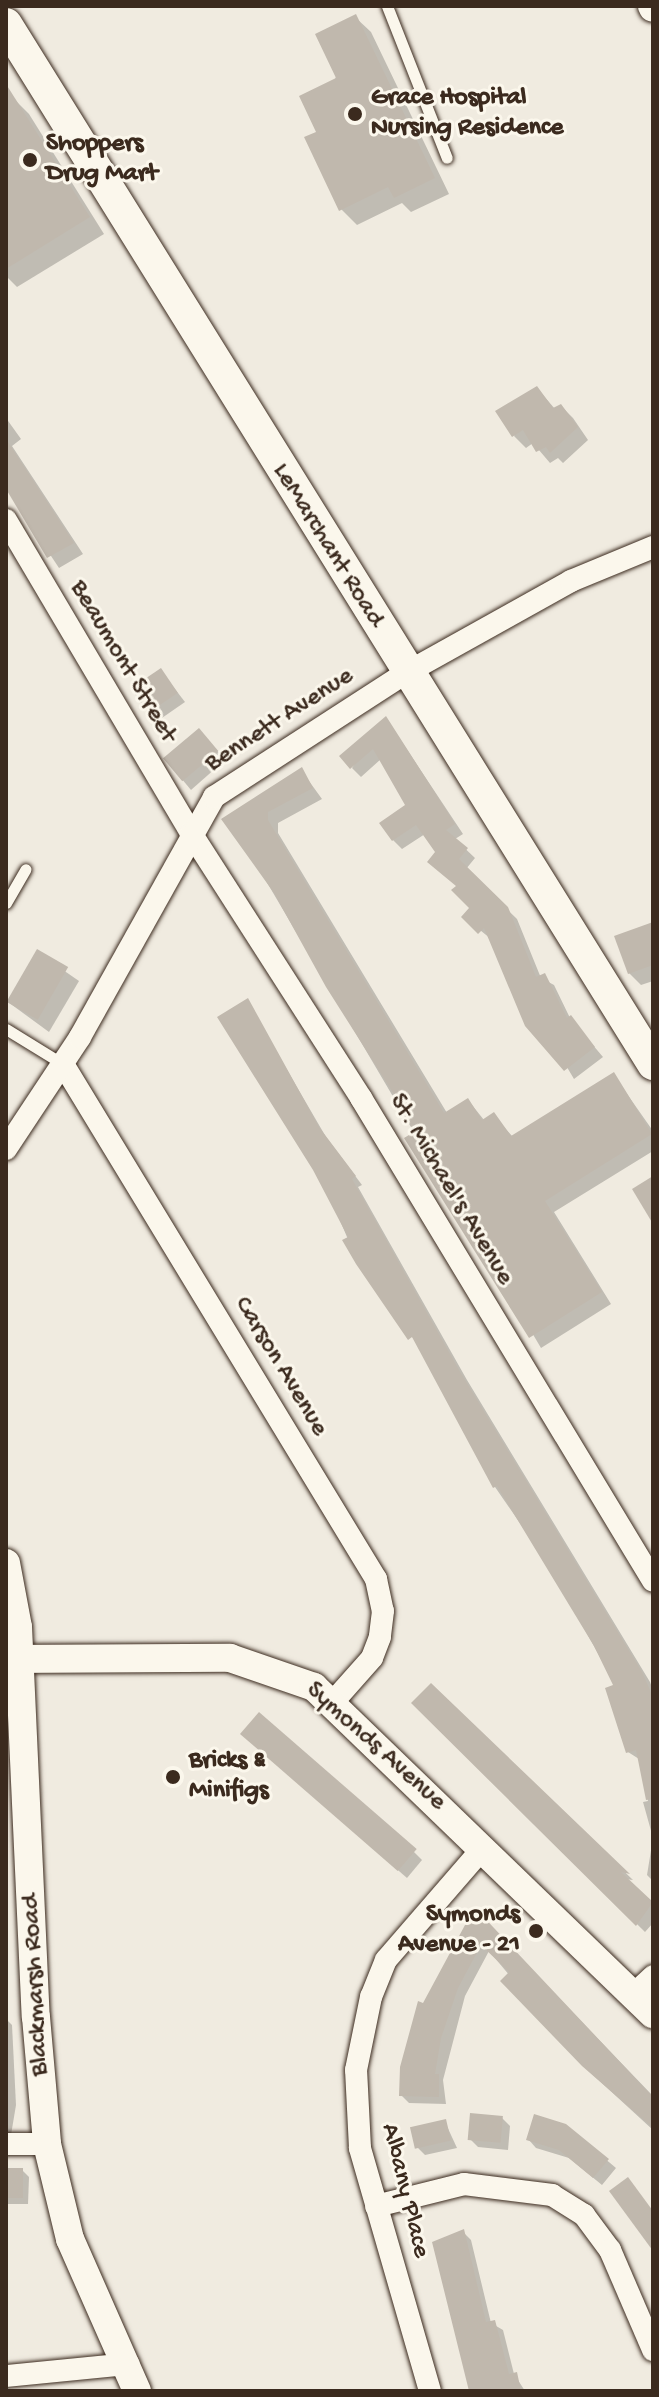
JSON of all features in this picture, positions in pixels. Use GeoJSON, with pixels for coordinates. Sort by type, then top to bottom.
{"type":"FeatureCollection","features":[{"type":"Feature","properties":{"kind":"main road","name":"LeMarchant Road"},"geometry":{"type":"LineString","coordinates":[[6,24],[406,673],[653,1064]]}},
{"type":"Feature","properties":{"kind":"street","name":"Beaumont Street"},"geometry":{"type":"LineString","coordinates":[[6,520],[191,833]]}},
{"type":"Feature","properties":{"kind":"street","name":"Bennett Avenue"},"geometry":{"type":"LineString","coordinates":[[6,1149],[63,1064],[214,797],[406,673],[571,581],[653,547]]}},
{"type":"Feature","properties":{"kind":"street","name":"St. Michael's Avenue"},"geometry":{"type":"LineString","coordinates":[[191,833],[361,1098],[653,1581]]}},
{"type":"Feature","properties":{"kind":"street","name":"Carson Avenue"},"geometry":{"type":"LineString","coordinates":[[63,1064],[376,1579],[383,1611],[380,1637],[372,1658],[333,1702]]}},
{"type":"Feature","properties":{"kind":"street","name":"Blackmarsh Road"},"geometry":{"type":"LineString","coordinates":[[6,1563],[47,2144],[70,2239],[128,2364],[137,2391]]}},
{"type":"Feature","properties":{"kind":"street","name":"Symonds Avenue"},"geometry":{"type":"LineString","coordinates":[[13,1659],[230,1658],[295,1677],[333,1702],[483,1848],[647,1995]]}},
{"type":"Feature","properties":{"kind":"street","name":"Albany Place"},"geometry":{"type":"LineString","coordinates":[[430,2391],[360,2148],[355,2105],[356,2070],[371,1997],[386,1960],[408,1929],[483,1848]]}},
{"type":"Feature","properties":{"kind":"street"},"geometry":{"type":"LineString","coordinates":[[6,2144],[47,2144]]}},
{"type":"Feature","properties":{"kind":"street"},"geometry":{"type":"LineString","coordinates":[[376,2206],[464,2184],[552,2195],[584,2215],[610,2250],[653,2350]]}},
{"type":"Feature","properties":{"kind":"street"},"geometry":{"type":"LineString","coordinates":[[6,2376],[128,2364]]}},
{"type":"Feature","properties":{"kind":"lane"},"geometry":{"type":"LineString","coordinates":[[387,6],[447,158]]}},
{"type":"Feature","properties":{"kind":"lane"},"geometry":{"type":"LineString","coordinates":[[6,903],[26,869]]}},
{"type":"Feature","properties":{"kind":"lane"},"geometry":{"type":"LineString","coordinates":[[6,1029],[63,1064]]}},
{"type":"Feature","properties":{"kind":"building","name":"Grace Hospital Nursing Residence"},"geometry":{"type":"Polygon","coordinates":[[[356,14],[435,178],[394,198],[388,187],[339,211],[304,137],[316,132],[299,96],[336,78],[315,34],[356,14]]]}},
{"type":"Feature","properties":{"kind":"building","name":"Shoppers Drug Mart"},"geometry":{"type":"Polygon","coordinates":[[[6,84],[90,217],[6,269],[6,84]]]}},
{"type":"Feature","properties":{"kind":"building"},"geometry":{"type":"Polygon","coordinates":[[[537,386],[553,408],[561,404],[578,427],[550,453],[546,447],[536,452],[523,430],[512,437],[495,411],[537,386]]]}},
{"type":"Feature","properties":{"kind":"building"},"geometry":{"type":"Polygon","coordinates":[[[6,439],[74,543],[47,558],[6,489],[6,439]]]}},
{"type":"Feature","properties":{"kind":"building"},"geometry":{"type":"Polygon","coordinates":[[[161,668],[178,693],[148,713],[131,688],[161,668]]]}},
{"type":"Feature","properties":{"kind":"building"},"geometry":{"type":"Polygon","coordinates":[[[386,716],[455,824],[446,830],[468,848],[459,859],[508,907],[536,977],[545,973],[567,1018],[571,1015],[595,1047],[564,1071],[525,1026],[484,928],[478,934],[461,917],[469,908],[451,890],[456,886],[427,862],[435,852],[416,825],[392,841],[379,823],[405,805],[373,749],[350,769],[339,756],[386,716]]]}},
{"type":"Feature","properties":{"kind":"building"},"geometry":{"type":"Polygon","coordinates":[[[199,728],[218,751],[182,781],[163,758],[199,728]]]}},
{"type":"Feature","properties":{"kind":"building"},"geometry":{"type":"Polygon","coordinates":[[[302,767],[313,788],[268,812],[268,820],[444,1113],[468,1098],[482,1120],[494,1112],[511,1136],[614,1072],[652,1134],[545,1201],[602,1292],[529,1338],[404,1138],[414,1132],[397,1099],[326,987],[274,893],[221,819],[302,767]]]}},
{"type":"Feature","properties":{"kind":"building"},"geometry":{"type":"Polygon","coordinates":[[[653,922],[653,965],[628,974],[614,936],[653,922]]]}},
{"type":"Feature","properties":{"kind":"building"},"geometry":{"type":"Polygon","coordinates":[[[37,949],[68,967],[38,1020],[6,1002],[37,949]]]}},
{"type":"Feature","properties":{"kind":"building"},"geometry":{"type":"Polygon","coordinates":[[[248,998],[319,1127],[356,1176],[352,1179],[459,1370],[642,1672],[653,1697],[653,1799],[646,1800],[636,1750],[626,1753],[605,1688],[613,1685],[594,1646],[497,1486],[493,1488],[412,1337],[408,1340],[356,1264],[342,1240],[348,1237],[313,1170],[217,1017],[248,998]]]}},
{"type":"Feature","properties":{"kind":"building"},"geometry":{"type":"Polygon","coordinates":[[[653,1176],[653,1224],[632,1189],[653,1176]]]}},
{"type":"Feature","properties":{"kind":"building"},"geometry":{"type":"Polygon","coordinates":[[[431,1683],[630,1874],[621,1872],[653,1902],[636,1926],[411,1703],[431,1683]]]}},
{"type":"Feature","properties":{"kind":"building"},"geometry":{"type":"Polygon","coordinates":[[[259,1712],[417,1849],[398,1871],[240,1734],[259,1712]]]}},
{"type":"Feature","properties":{"kind":"building"},"geometry":{"type":"Polygon","coordinates":[[[478,1911],[653,2097],[653,2128],[582,2066],[500,1981],[509,1972],[481,1945],[458,1988],[441,2038],[435,2074],[439,2074],[439,2097],[399,2096],[400,2067],[418,2001],[423,2003],[465,1925],[478,1911]]]}},
{"type":"Feature","properties":{"kind":"building"},"geometry":{"type":"Polygon","coordinates":[[[470,2113],[503,2116],[501,2143],[468,2140],[470,2113]]]}},
{"type":"Feature","properties":{"kind":"building"},"geometry":{"type":"Polygon","coordinates":[[[534,2114],[566,2124],[609,2159],[593,2178],[559,2150],[526,2140],[534,2114]]]}},
{"type":"Feature","properties":{"kind":"building"},"geometry":{"type":"Polygon","coordinates":[[[446,2119],[451,2140],[415,2149],[410,2127],[446,2119]]]}},
{"type":"Feature","properties":{"kind":"building"},"geometry":{"type":"Polygon","coordinates":[[[6,2168],[23,2168],[23,2198],[6,2198],[6,2168]]]}},
{"type":"Feature","properties":{"kind":"building"},"geometry":{"type":"Polygon","coordinates":[[[628,2177],[653,2211],[653,2251],[609,2191],[628,2177]]]}},
{"type":"Feature","properties":{"kind":"building"},"geometry":{"type":"Polygon","coordinates":[[[464,2229],[486,2322],[495,2320],[509,2374],[517,2372],[521,2391],[469,2391],[432,2242],[464,2229]]]}},
{"type":"Feature","properties":{"kind":"place","name":"Grace Hospital Nursing Residence"},"geometry":{"type":"Point","coordinates":[355,114]}},
{"type":"Feature","properties":{"kind":"place","name":"Shoppers Drug Mart"},"geometry":{"type":"Point","coordinates":[30,160]}},
{"type":"Feature","properties":{"kind":"place","name":"Bricks & Minifigs"},"geometry":{"type":"Point","coordinates":[173,1777]}},
{"type":"Feature","properties":{"kind":"place","name":"Symonds Avenue - 21"},"geometry":{"type":"Point","coordinates":[536,1931]}}]}
